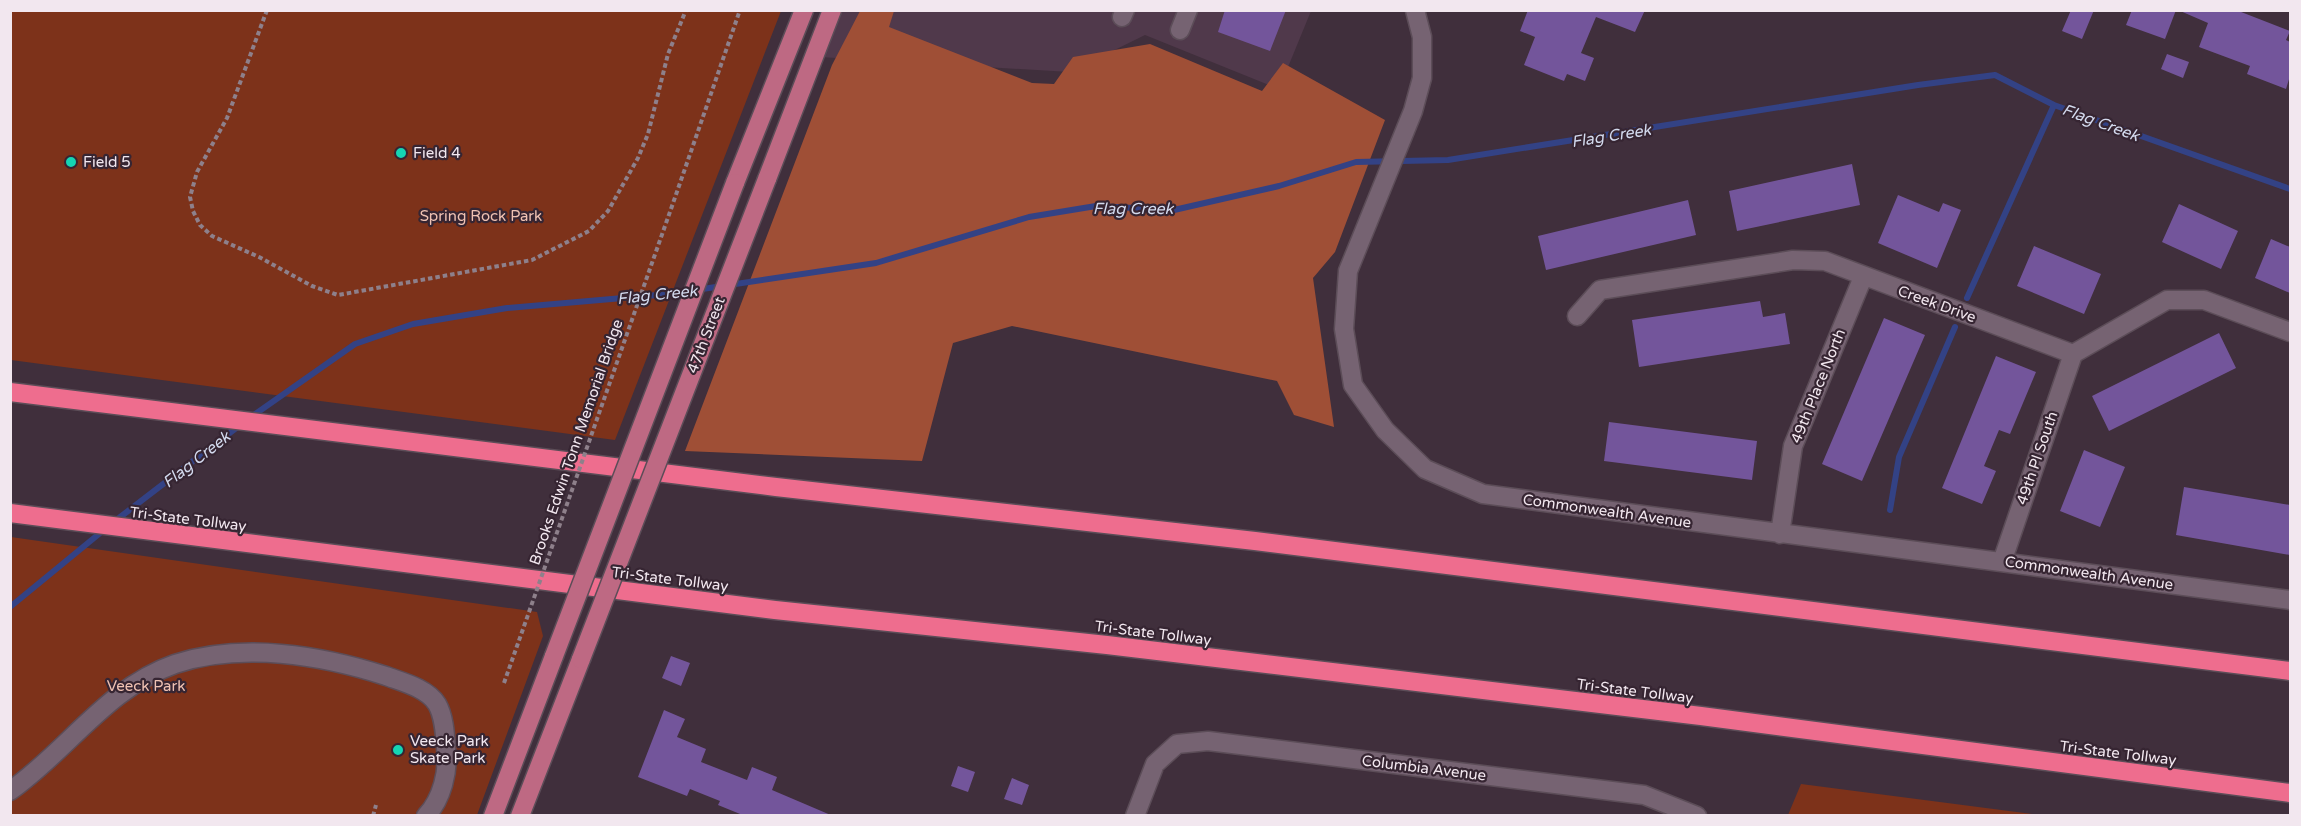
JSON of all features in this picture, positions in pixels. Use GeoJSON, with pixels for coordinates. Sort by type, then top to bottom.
{"type":"FeatureCollection","features":[{"type":"Feature","properties":{"kind":"highway"},"geometry":{"type":"LineString","coordinates":[[10,392],[306,426],[776,487],[1255,541],[2290,671]]}},
{"type":"Feature","properties":{"kind":"highway","name":"Tri-State Tollway"},"geometry":{"type":"LineString","coordinates":[[19,514],[764,608],[1107,645],[1325,673],[1701,716],[2290,794]]}},
{"type":"Feature","properties":{"kind":"main road","name":"47th Street"},"geometry":{"type":"LineString","coordinates":[[493,816],[735,183],[804,10]]}},
{"type":"Feature","properties":{"kind":"main road","name":"47th Street"},"geometry":{"type":"LineString","coordinates":[[520,816],[832,10]]}},
{"type":"Feature","properties":{"kind":"street"},"geometry":{"type":"LineString","coordinates":[[1180,30],[1188,10]]}},
{"type":"Feature","properties":{"kind":"street","name":"Commonwealth Avenue"},"geometry":{"type":"LineString","coordinates":[[1415,10],[1422,37],[1422,78],[1413,111],[1348,271],[1344,329],[1353,385],[1385,430],[1425,469],[1483,494],[2290,600]]}},
{"type":"Feature","properties":{"kind":"street","name":"Creek Drive"},"geometry":{"type":"LineString","coordinates":[[1576,316],[1600,290],[1793,260],[1825,261],[2073,354]]}},
{"type":"Feature","properties":{"kind":"street","name":"49th Place North"},"geometry":{"type":"LineString","coordinates":[[1780,534],[1793,446],[1863,277]]}},
{"type":"Feature","properties":{"kind":"street"},"geometry":{"type":"LineString","coordinates":[[2073,354],[2168,300],[2205,300],[2290,332]]}},
{"type":"Feature","properties":{"kind":"street","name":"49th Pl South"},"geometry":{"type":"LineString","coordinates":[[2002,562],[2073,354]]}},
{"type":"Feature","properties":{"kind":"street"},"geometry":{"type":"LineString","coordinates":[[10,791],[42,767],[109,702],[173,665],[220,655],[275,654],[308,657],[368,669],[412,686],[436,703],[441,716],[447,760],[438,799],[426,816]]}},
{"type":"Feature","properties":{"kind":"street","name":"Columbia Avenue"},"geometry":{"type":"LineString","coordinates":[[1135,816],[1155,764],[1177,744],[1208,741],[1644,795],[1696,816]]}},
{"type":"Feature","properties":{"kind":"path"},"geometry":{"type":"LineString","coordinates":[[267,10],[227,118],[197,172],[190,197],[193,211],[200,225],[212,236],[259,257],[312,286],[338,295],[532,260],[589,231],[608,211],[624,186],[641,150],[648,134],[668,54],[686,10]]}},
{"type":"Feature","properties":{"kind":"path","name":"Brooks Edwin Tonn Memorial Bridge"},"geometry":{"type":"LineString","coordinates":[[504,683],[740,10]]}},
{"type":"Feature","properties":{"kind":"path"},"geometry":{"type":"LineString","coordinates":[[373,816],[376,805]]}},
{"type":"Feature","properties":{"kind":"shaded area"},"geometry":{"type":"Polygon","coordinates":[[[836,11],[1311,11],[1279,89],[1145,35],[1070,72],[820,57],[836,11]]]}},
{"type":"Feature","properties":{"kind":"shaded area"},"geometry":{"type":"Polygon","coordinates":[[[860,11],[894,11],[889,27],[1032,83],[1054,84],[1073,57],[1150,44],[1262,91],[1283,63],[1385,120],[1335,252],[1313,278],[1334,427],[1294,415],[1277,381],[1012,326],[953,343],[922,461],[685,451],[832,65],[860,11]]]}},
{"type":"Feature","properties":{"kind":"green space","name":"Spring Rock Park"},"geometry":{"type":"Polygon","coordinates":[[[11,10],[781,11],[615,440],[11,360],[11,10]]]}},
{"type":"Feature","properties":{"kind":"green space","name":"Veeck Park"},"geometry":{"type":"Polygon","coordinates":[[[11,537],[537,612],[543,636],[477,815],[11,816],[11,537]]]}},
{"type":"Feature","properties":{"kind":"green space"},"geometry":{"type":"Polygon","coordinates":[[[1801,784],[2039,815],[1788,815],[1801,784]]]}},
{"type":"Feature","properties":{"kind":"building"},"geometry":{"type":"Polygon","coordinates":[[[1225,10],[1286,10],[1270,51],[1218,32],[1225,10]]]}},
{"type":"Feature","properties":{"kind":"building"},"geometry":{"type":"Polygon","coordinates":[[[1528,10],[1645,10],[1635,32],[1596,17],[1581,53],[1594,58],[1585,81],[1567,74],[1564,81],[1524,65],[1535,37],[1520,31],[1528,10]]]}},
{"type":"Feature","properties":{"kind":"building"},"geometry":{"type":"Polygon","coordinates":[[[2071,10],[2094,10],[2082,39],[2062,31],[2071,10]]]}},
{"type":"Feature","properties":{"kind":"building"},"geometry":{"type":"Polygon","coordinates":[[[2132,10],[2176,10],[2165,39],[2126,25],[2132,10]]]}},
{"type":"Feature","properties":{"kind":"building"},"geometry":{"type":"Polygon","coordinates":[[[2178,10],[2236,10],[2290,31],[2286,40],[2290,42],[2290,76],[2286,89],[2247,74],[2250,66],[2199,47],[2208,23],[2178,10]]]}},
{"type":"Feature","properties":{"kind":"building"},"geometry":{"type":"Polygon","coordinates":[[[2167,54],[2189,62],[2183,78],[2161,69],[2167,54]]]}},
{"type":"Feature","properties":{"kind":"building"},"geometry":{"type":"Polygon","coordinates":[[[1852,164],[1860,205],[1737,231],[1729,191],[1852,164]]]}},
{"type":"Feature","properties":{"kind":"building"},"geometry":{"type":"Polygon","coordinates":[[[1898,195],[1939,212],[1943,203],[1961,210],[1937,268],[1878,243],[1898,195]]]}},
{"type":"Feature","properties":{"kind":"building"},"geometry":{"type":"Polygon","coordinates":[[[1688,200],[1696,235],[1546,270],[1538,236],[1688,200]]]}},
{"type":"Feature","properties":{"kind":"building"},"geometry":{"type":"Polygon","coordinates":[[[2179,204],[2238,231],[2221,269],[2162,242],[2179,204]]]}},
{"type":"Feature","properties":{"kind":"building"},"geometry":{"type":"Polygon","coordinates":[[[2271,239],[2290,247],[2290,293],[2255,278],[2271,239]]]}},
{"type":"Feature","properties":{"kind":"building"},"geometry":{"type":"Polygon","coordinates":[[[2034,246],[2101,274],[2084,314],[2017,286],[2034,246]]]}},
{"type":"Feature","properties":{"kind":"building"},"geometry":{"type":"Polygon","coordinates":[[[1760,301],[1763,317],[1785,313],[1790,344],[1639,367],[1632,320],[1760,301]]]}},
{"type":"Feature","properties":{"kind":"building"},"geometry":{"type":"Polygon","coordinates":[[[1884,318],[1925,335],[1862,481],[1822,464],[1884,318]]]}},
{"type":"Feature","properties":{"kind":"building"},"geometry":{"type":"Polygon","coordinates":[[[2219,333],[2236,368],[2109,431],[2092,396],[2219,333]]]}},
{"type":"Feature","properties":{"kind":"building"},"geometry":{"type":"Polygon","coordinates":[[[1996,356],[2036,372],[2010,434],[1999,430],[1984,466],[1996,471],[1982,504],[1942,488],[1996,356]]]}},
{"type":"Feature","properties":{"kind":"building"},"geometry":{"type":"Polygon","coordinates":[[[1609,422],[1757,441],[1752,480],[1604,461],[1609,422]]]}},
{"type":"Feature","properties":{"kind":"building"},"geometry":{"type":"Polygon","coordinates":[[[2084,450],[2125,467],[2100,527],[2060,511],[2084,450]]]}},
{"type":"Feature","properties":{"kind":"building"},"geometry":{"type":"Polygon","coordinates":[[[2184,487],[2290,505],[2290,555],[2176,535],[2184,487]]]}},
{"type":"Feature","properties":{"kind":"building"},"geometry":{"type":"Polygon","coordinates":[[[671,656],[690,663],[681,686],[662,678],[671,656]]]}},
{"type":"Feature","properties":{"kind":"building"},"geometry":{"type":"Polygon","coordinates":[[[664,710],[685,719],[677,737],[706,749],[701,762],[747,780],[752,767],[777,777],[772,790],[833,816],[745,816],[718,805],[720,801],[690,789],[687,796],[638,777],[664,710]]]}},
{"type":"Feature","properties":{"kind":"building"},"geometry":{"type":"Polygon","coordinates":[[[958,766],[975,772],[968,792],[951,786],[958,766]]]}},
{"type":"Feature","properties":{"kind":"building"},"geometry":{"type":"Polygon","coordinates":[[[1012,778],[1029,785],[1022,805],[1004,799],[1012,778]]]}},
{"type":"Feature","properties":{"kind":"waterway","name":"Flag Creek"},"geometry":{"type":"LineString","coordinates":[[251,417],[355,344],[413,324],[507,308],[669,294],[876,263],[1029,217],[1096,206],[1174,210],[1279,186],[1356,162],[1448,160],[1918,85],[1995,75],[2054,105],[2290,189]]}},
{"type":"Feature","properties":{"kind":"waterway"},"geometry":{"type":"LineString","coordinates":[[1967,298],[2054,105]]}},
{"type":"Feature","properties":{"kind":"waterway"},"geometry":{"type":"LineString","coordinates":[[1890,510],[1899,457],[1955,327]]}},
{"type":"Feature","properties":{"kind":"waterway","name":"Flag Creek"},"geometry":{"type":"LineString","coordinates":[[115,521],[240,425]]}},
{"type":"Feature","properties":{"kind":"waterway","name":"Flag Creek"},"geometry":{"type":"LineString","coordinates":[[10,607],[105,529]]}},
{"type":"Feature","properties":{"kind":"place","name":"Field 4"},"geometry":{"type":"Point","coordinates":[401,153]}},
{"type":"Feature","properties":{"kind":"place","name":"Field 5"},"geometry":{"type":"Point","coordinates":[71,162]}},
{"type":"Feature","properties":{"kind":"place","name":"Veeck Park Skate Park"},"geometry":{"type":"Point","coordinates":[398,750]}}]}
